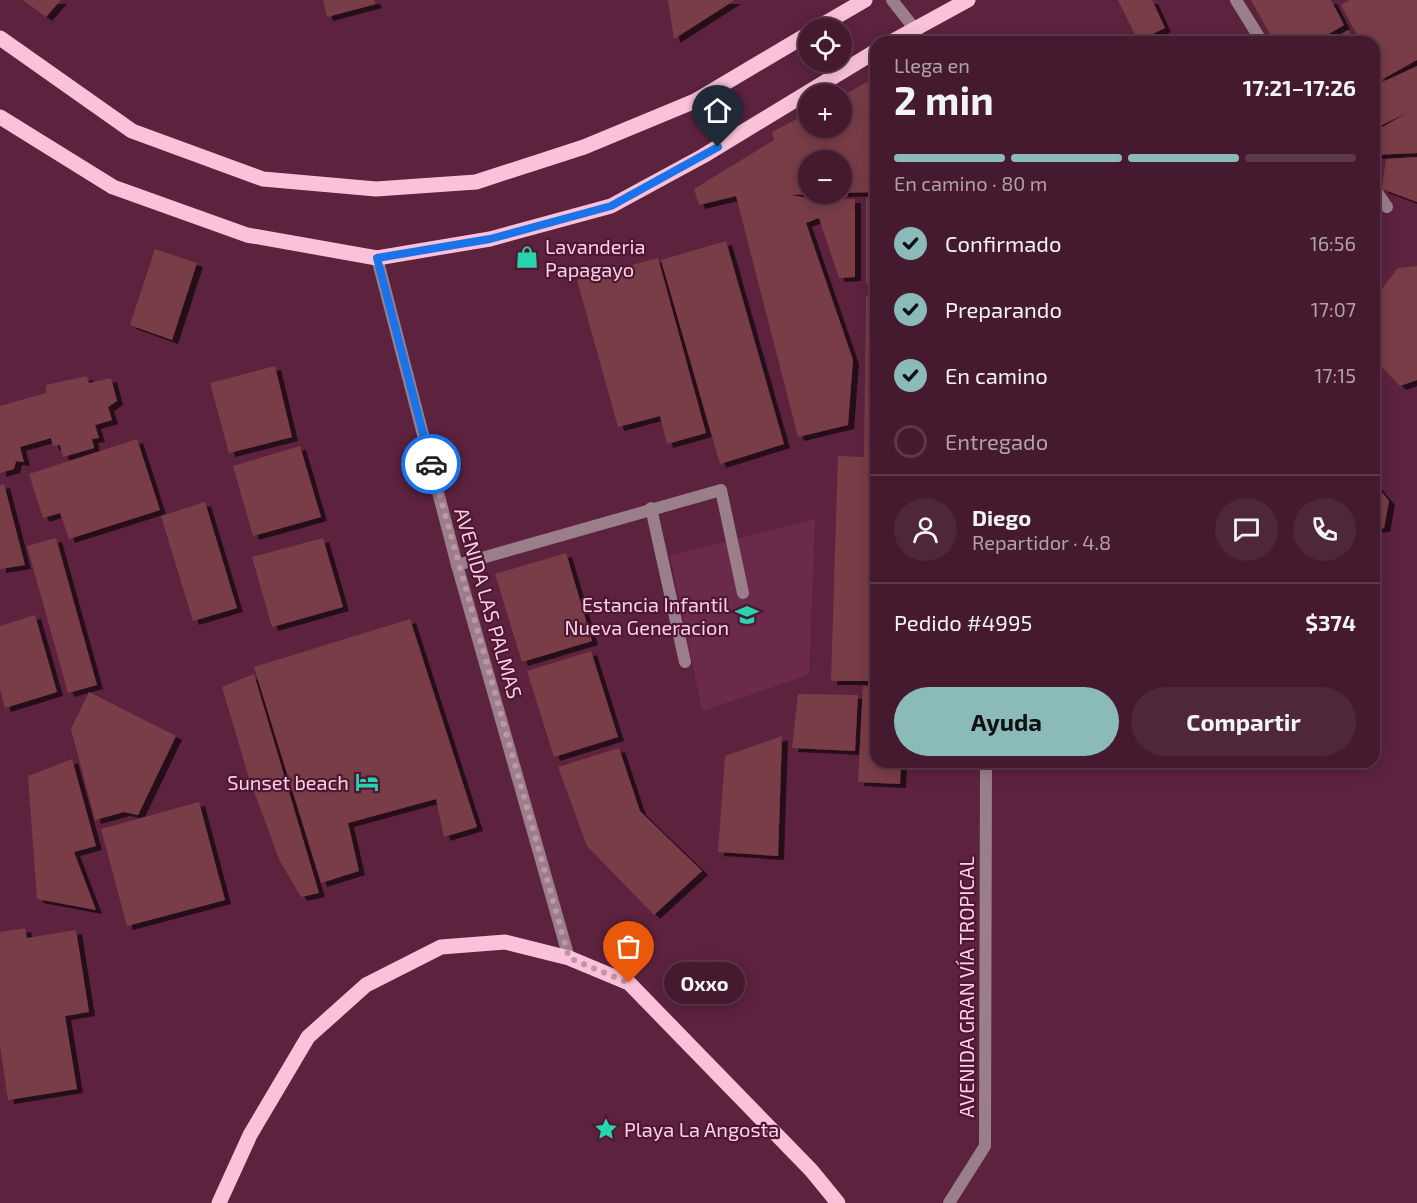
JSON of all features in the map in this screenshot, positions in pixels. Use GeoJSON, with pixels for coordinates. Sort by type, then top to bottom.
{"type":"FeatureCollection","features":[{"type":"Feature","properties":{"kind":"main road"},"geometry":{"type":"LineString","coordinates":[[834,18],[865,0]]}},
{"type":"Feature","properties":{"kind":"main road"},"geometry":{"type":"LineString","coordinates":[[917,35],[968,0]]}},
{"type":"Feature","properties":{"kind":"main road"},"geometry":{"type":"LineString","coordinates":[[0,38],[132,131],[263,179],[376,189],[476,182],[584,147],[696,101],[798,40]]}},
{"type":"Feature","properties":{"kind":"main road"},"geometry":{"type":"LineString","coordinates":[[0,117],[113,187],[247,235],[377,258],[490,239],[611,206],[703,156],[870,55]]}},
{"type":"Feature","properties":{"kind":"main road"},"geometry":{"type":"LineString","coordinates":[[219,1203],[250,1135],[308,1037],[366,985],[441,947],[505,942],[569,958],[629,983],[811,1170],[838,1203]]}},
{"type":"Feature","properties":{"kind":"street"},"geometry":{"type":"LineString","coordinates":[[892,0],[917,35]]}},
{"type":"Feature","properties":{"kind":"street"},"geometry":{"type":"LineString","coordinates":[[1236,0],[1258,36]]}},
{"type":"Feature","properties":{"kind":"street"},"geometry":{"type":"LineString","coordinates":[[1380,197],[1387,207]]}},
{"type":"Feature","properties":{"kind":"street","name":"AVENIDA LAS PALMAS"},"geometry":{"type":"LineString","coordinates":[[377,258],[457,565],[569,958]]}},
{"type":"Feature","properties":{"kind":"street"},"geometry":{"type":"LineString","coordinates":[[457,565],[651,508],[721,490],[743,593]]}},
{"type":"Feature","properties":{"kind":"street"},"geometry":{"type":"LineString","coordinates":[[651,508],[685,662]]}},
{"type":"Feature","properties":{"kind":"street","name":"AVENIDA GRAN VÍA TROPICAL"},"geometry":{"type":"LineString","coordinates":[[949,1203],[984,1146],[986,768]]}},
{"type":"Feature","properties":{"kind":"shaded area","name":"Estancia Infantil Nueva Generacion"},"geometry":{"type":"Polygon","coordinates":[[[815,519],[809,675],[702,711],[670,555],[815,519]]]}},
{"type":"Feature","properties":{"kind":"building"},"geometry":{"type":"Polygon","coordinates":[[[23,0],[61,0],[46,17],[23,0]]]}},
{"type":"Feature","properties":{"kind":"building"},"geometry":{"type":"Polygon","coordinates":[[[323,0],[374,0],[376,4],[327,17],[323,0]]]}},
{"type":"Feature","properties":{"kind":"building"},"geometry":{"type":"Polygon","coordinates":[[[668,0],[735,0],[674,39],[668,0]]]}},
{"type":"Feature","properties":{"kind":"building"},"geometry":{"type":"Polygon","coordinates":[[[1118,0],[1152,0],[1165,28],[1148,36],[1136,36],[1118,0]]]}},
{"type":"Feature","properties":{"kind":"building"},"geometry":{"type":"Polygon","coordinates":[[[1251,0],[1331,0],[1344,25],[1325,36],[1271,36],[1251,0]]]}},
{"type":"Feature","properties":{"kind":"building"},"geometry":{"type":"Polygon","coordinates":[[[1350,0],[1417,0],[1417,60],[1381,80],[1380,36],[1358,36],[1341,5],[1350,0]]]}},
{"type":"Feature","properties":{"kind":"building"},"geometry":{"type":"Polygon","coordinates":[[[1348,30],[1352,36],[1338,36],[1348,30]]]}},
{"type":"Feature","properties":{"kind":"building"},"geometry":{"type":"Polygon","coordinates":[[[1417,66],[1417,153],[1380,155],[1380,128],[1410,111],[1380,126],[1380,83],[1417,66]]]}},
{"type":"Feature","properties":{"kind":"building"},"geometry":{"type":"Polygon","coordinates":[[[867,82],[870,88],[870,192],[852,193],[852,150],[798,150],[798,195],[791,195],[798,196],[798,204],[852,204],[852,199],[855,199],[855,277],[839,278],[819,218],[806,223],[853,360],[848,425],[798,437],[736,196],[699,205],[694,189],[774,140],[772,132],[798,118],[798,138],[852,138],[852,90],[867,82]]]}},
{"type":"Feature","properties":{"kind":"building"},"geometry":{"type":"Polygon","coordinates":[[[1417,157],[1417,202],[1382,189],[1386,159],[1417,157]]]}},
{"type":"Feature","properties":{"kind":"building"},"geometry":{"type":"Polygon","coordinates":[[[866,198],[870,198],[870,284],[866,284],[866,198]]]}},
{"type":"Feature","properties":{"kind":"building"},"geometry":{"type":"Polygon","coordinates":[[[726,241],[784,444],[720,464],[661,260],[726,241]]]}},
{"type":"Feature","properties":{"kind":"building"},"geometry":{"type":"Polygon","coordinates":[[[155,249],[197,263],[172,340],[130,325],[155,249]]]}},
{"type":"Feature","properties":{"kind":"building"},"geometry":{"type":"Polygon","coordinates":[[[658,258],[706,433],[667,444],[660,416],[618,427],[577,280],[658,258]]]}},
{"type":"Feature","properties":{"kind":"building"},"geometry":{"type":"Polygon","coordinates":[[[1417,266],[1417,380],[1400,386],[1380,365],[1380,291],[1398,268],[1417,266]]]}},
{"type":"Feature","properties":{"kind":"building"},"geometry":{"type":"Polygon","coordinates":[[[866,296],[870,296],[870,681],[831,681],[838,456],[864,457],[866,296]]]}},
{"type":"Feature","properties":{"kind":"building"},"geometry":{"type":"Polygon","coordinates":[[[275,366],[292,437],[229,453],[210,383],[275,366]]]}},
{"type":"Feature","properties":{"kind":"building"},"geometry":{"type":"Polygon","coordinates":[[[87,376],[89,383],[111,378],[117,401],[108,407],[112,420],[95,425],[99,438],[92,439],[94,448],[63,457],[60,445],[53,446],[51,438],[20,447],[24,462],[16,461],[14,469],[0,473],[0,406],[46,393],[46,385],[87,376]]]}},
{"type":"Feature","properties":{"kind":"building"},"geometry":{"type":"Polygon","coordinates":[[[137,439],[160,510],[69,539],[60,513],[43,518],[29,474],[137,439]]]}},
{"type":"Feature","properties":{"kind":"building"},"geometry":{"type":"Polygon","coordinates":[[[300,446],[321,517],[253,536],[233,466],[300,446]]]}},
{"type":"Feature","properties":{"kind":"building"},"geometry":{"type":"Polygon","coordinates":[[[4,484],[25,565],[0,569],[0,485],[4,484]]]}},
{"type":"Feature","properties":{"kind":"building"},"geometry":{"type":"Polygon","coordinates":[[[1380,490],[1389,501],[1384,528],[1380,528],[1380,490]]]}},
{"type":"Feature","properties":{"kind":"building"},"geometry":{"type":"Polygon","coordinates":[[[205,502],[237,608],[193,621],[161,516],[205,502]]]}},
{"type":"Feature","properties":{"kind":"building"},"geometry":{"type":"Polygon","coordinates":[[[56,538],[97,685],[68,693],[27,546],[56,538]]]}},
{"type":"Feature","properties":{"kind":"building"},"geometry":{"type":"Polygon","coordinates":[[[323,538],[343,607],[272,627],[252,557],[323,538]]]}},
{"type":"Feature","properties":{"kind":"building"},"geometry":{"type":"Polygon","coordinates":[[[566,553],[592,641],[522,662],[495,574],[566,553]]]}},
{"type":"Feature","properties":{"kind":"building"},"geometry":{"type":"Polygon","coordinates":[[[35,615],[57,692],[5,708],[0,689],[0,626],[35,615]]]}},
{"type":"Feature","properties":{"kind":"building"},"geometry":{"type":"Polygon","coordinates":[[[410,619],[477,827],[444,837],[436,799],[348,823],[359,871],[321,883],[254,667],[410,619]]]}},
{"type":"Feature","properties":{"kind":"building"},"geometry":{"type":"Polygon","coordinates":[[[591,651],[618,737],[554,757],[527,671],[591,651]]]}},
{"type":"Feature","properties":{"kind":"building"},"geometry":{"type":"Polygon","coordinates":[[[254,674],[319,893],[301,897],[279,859],[249,778],[222,687],[254,674]]]}},
{"type":"Feature","properties":{"kind":"building"},"geometry":{"type":"Polygon","coordinates":[[[863,686],[870,687],[870,768],[901,768],[900,784],[858,782],[863,686]]]}},
{"type":"Feature","properties":{"kind":"building"},"geometry":{"type":"Polygon","coordinates":[[[89,692],[176,736],[138,815],[124,812],[95,820],[71,729],[89,692]]]}},
{"type":"Feature","properties":{"kind":"building"},"geometry":{"type":"Polygon","coordinates":[[[798,694],[858,695],[855,751],[792,748],[798,694]]]}},
{"type":"Feature","properties":{"kind":"building"},"geometry":{"type":"Polygon","coordinates":[[[782,736],[778,856],[718,852],[725,756],[782,736]]]}},
{"type":"Feature","properties":{"kind":"building"},"geometry":{"type":"Polygon","coordinates":[[[619,748],[640,811],[702,871],[654,915],[587,846],[558,767],[619,748]]]}},
{"type":"Feature","properties":{"kind":"building"},"geometry":{"type":"Polygon","coordinates":[[[72,759],[96,846],[74,852],[96,910],[37,899],[28,776],[72,759]]]}},
{"type":"Feature","properties":{"kind":"building"},"geometry":{"type":"Polygon","coordinates":[[[199,802],[225,900],[127,926],[101,829],[199,802]]]}},
{"type":"Feature","properties":{"kind":"building"},"geometry":{"type":"Polygon","coordinates":[[[25,928],[27,938],[76,930],[89,1012],[65,1016],[77,1089],[8,1100],[0,1046],[0,932],[25,928]]]}},
{"type":"Feature","properties":{"kind":"way so far"},"geometry":{"type":"LineString","coordinates":[[431,464],[457,565],[569,958],[629,983]]}},
{"type":"Feature","properties":{"kind":"place","name":"Lavanderia Papagayo"},"geometry":{"type":"Point","coordinates":[527,257]}},
{"type":"Feature","properties":{"kind":"place","name":"Estancia Infantil Nueva Generacion"},"geometry":{"type":"Point","coordinates":[747,615]}},
{"type":"Feature","properties":{"kind":"place","name":"Sunset beach"},"geometry":{"type":"Point","coordinates":[367,782]}},
{"type":"Feature","properties":{"kind":"place","name":"Oxxo"},"geometry":{"type":"Point","coordinates":[629,983]}},
{"type":"Feature","properties":{"kind":"place","name":"Playa La Angosta"},"geometry":{"type":"Point","coordinates":[606,1129]}},
{"type":"Feature","properties":{"kind":"route"},"geometry":{"type":"LineString","coordinates":[[431,464],[377,258],[490,239],[611,206],[718,147]]}}]}
